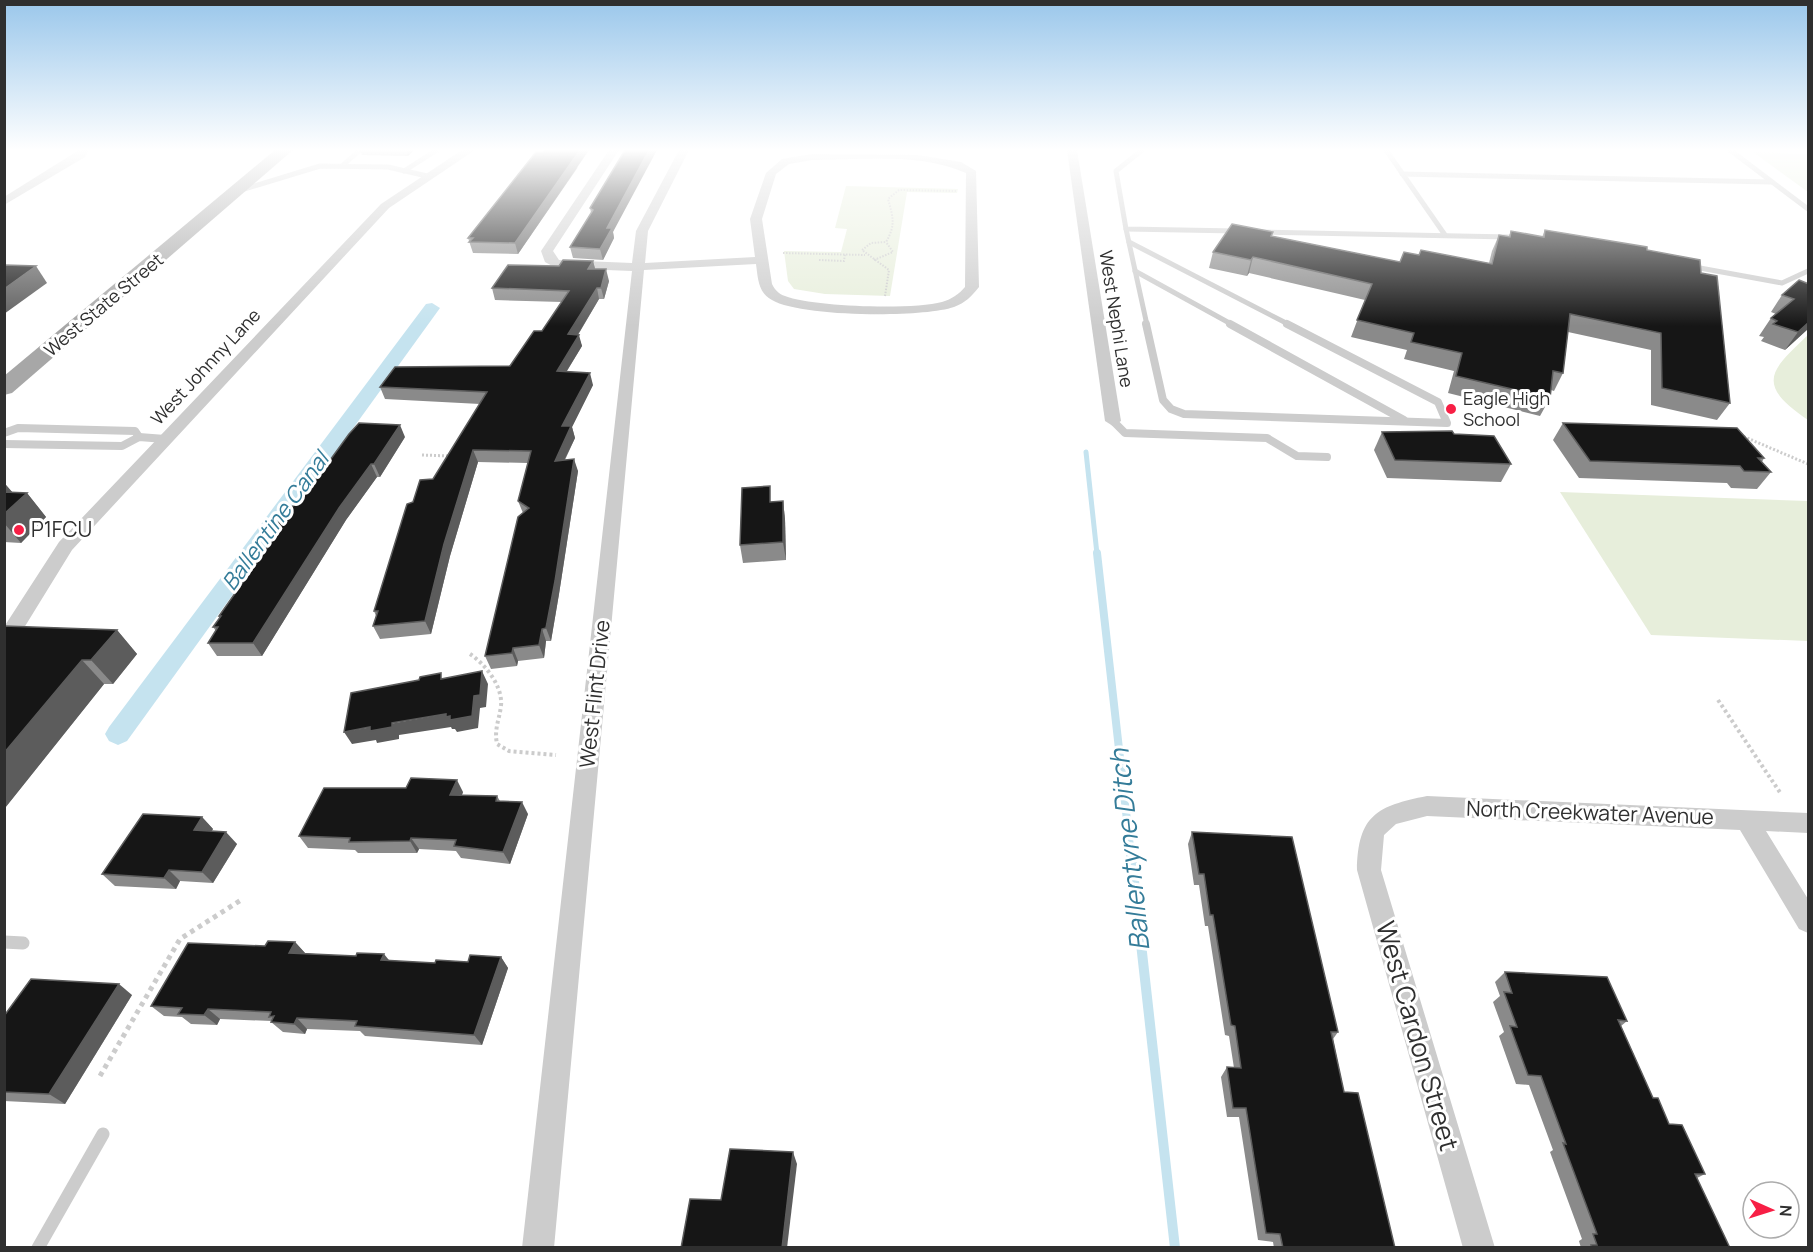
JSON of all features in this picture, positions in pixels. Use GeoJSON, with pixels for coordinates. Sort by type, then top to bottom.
{"type":"FeatureCollection","features":[{"type":"Feature","properties":{"kind":"main road","name":"West State Street"},"geometry":{"type":"LineString","coordinates":[[4,388],[219,208]]}},
{"type":"Feature","properties":{"kind":"street","name":"West Johnny Lane"},"geometry":{"type":"LineString","coordinates":[[4,644],[64,546],[383,208]]}},
{"type":"Feature","properties":{"kind":"street"},"geometry":{"type":"LineString","coordinates":[[575,208],[547,251],[549,259],[556,264],[638,267],[763,260]]}},
{"type":"Feature","properties":{"kind":"street","name":"West Flint Drive"},"geometry":{"type":"LineString","coordinates":[[538,1248],[642,231],[654,208]]}},
{"type":"Feature","properties":{"kind":"street"},"geometry":{"type":"LineString","coordinates":[[759,208],[756,219],[765,284],[769,292],[778,298],[808,305],[924,309],[955,302],[966,296],[972,287],[973,208]]}},
{"type":"Feature","properties":{"kind":"street","name":"West Nephi Lane"},"geometry":{"type":"LineString","coordinates":[[1081,208],[1113,421]]}},
{"type":"Feature","properties":{"kind":"street","name":"North Creekwater Avenue"},"geometry":{"type":"LineString","coordinates":[[1376,825],[1396,812],[1427,806],[1809,823]]}},
{"type":"Feature","properties":{"kind":"street"},"geometry":{"type":"LineString","coordinates":[[1746,820],[1809,921]]}},
{"type":"Feature","properties":{"kind":"street","name":"West Cardon Street"},"geometry":{"type":"LineString","coordinates":[[1376,825],[1368,843],[1369,870],[1479,1248]]}},
{"type":"Feature","properties":{"kind":"lane"},"geometry":{"type":"LineString","coordinates":[[1122,208],[1126,229],[1163,400],[1171,409],[1184,414],[1447,423],[1438,402],[1129,242]]}},
{"type":"Feature","properties":{"kind":"lane"},"geometry":{"type":"LineString","coordinates":[[1426,208],[1445,236]]}},
{"type":"Feature","properties":{"kind":"lane"},"geometry":{"type":"LineString","coordinates":[[1126,229],[1245,231]]}},
{"type":"Feature","properties":{"kind":"lane"},"geometry":{"type":"LineString","coordinates":[[1256,232],[1522,237]]}},
{"type":"Feature","properties":{"kind":"lane"},"geometry":{"type":"LineString","coordinates":[[1682,265],[1782,283],[1809,271]]}},
{"type":"Feature","properties":{"kind":"lane"},"geometry":{"type":"LineString","coordinates":[[1135,271],[1406,421]]}},
{"type":"Feature","properties":{"kind":"lane"},"geometry":{"type":"LineString","coordinates":[[1113,421],[1125,433],[1267,438],[1297,456],[1327,457]]}},
{"type":"Feature","properties":{"kind":"lane"},"geometry":{"type":"LineString","coordinates":[[4,434],[18,428],[29,428],[135,431],[139,437]]}},
{"type":"Feature","properties":{"kind":"lane"},"geometry":{"type":"LineString","coordinates":[[4,444],[122,446],[139,437],[165,439]]}},
{"type":"Feature","properties":{"kind":"lane"},"geometry":{"type":"LineString","coordinates":[[4,942],[23,943]]}},
{"type":"Feature","properties":{"kind":"lane"},"geometry":{"type":"LineString","coordinates":[[38,1248],[103,1134]]}},
{"type":"Feature","properties":{"kind":"path"},"geometry":{"type":"LineString","coordinates":[[865,255],[862,250],[865,246],[886,242],[896,220],[892,208]]}},
{"type":"Feature","properties":{"kind":"path"},"geometry":{"type":"LineString","coordinates":[[874,260],[893,252],[894,250],[886,242]]}},
{"type":"Feature","properties":{"kind":"path"},"geometry":{"type":"LineString","coordinates":[[783,253],[865,255],[889,270],[884,300]]}},
{"type":"Feature","properties":{"kind":"path"},"geometry":{"type":"LineString","coordinates":[[819,260],[844,261],[845,254]]}},
{"type":"Feature","properties":{"kind":"path"},"geometry":{"type":"LineString","coordinates":[[1735,433],[1809,464]]}},
{"type":"Feature","properties":{"kind":"path"},"geometry":{"type":"LineString","coordinates":[[422,455],[457,456]]}},
{"type":"Feature","properties":{"kind":"path"},"geometry":{"type":"LineString","coordinates":[[470,654],[482,661],[500,691],[501,705],[494,731],[497,744],[509,751],[556,755]]}},
{"type":"Feature","properties":{"kind":"path"},"geometry":{"type":"LineString","coordinates":[[1718,700],[1781,794]]}},
{"type":"Feature","properties":{"kind":"path"},"geometry":{"type":"LineString","coordinates":[[100,1076],[180,939],[186,933],[241,900]]}},
{"type":"Feature","properties":{"kind":"green space"},"geometry":{"type":"Polygon","coordinates":[[[840,208],[904,208],[890,296],[825,294],[794,289],[788,281],[784,251],[841,252],[847,229],[835,228],[840,208]]]}},
{"type":"Feature","properties":{"kind":"green space"},"geometry":{"type":"Polygon","coordinates":[[[1808,335],[1808,420],[1780,397],[1774,378],[1777,368],[1808,335]]]}},
{"type":"Feature","properties":{"kind":"green space"},"geometry":{"type":"Polygon","coordinates":[[[1560,492],[1808,501],[1808,641],[1651,635],[1560,492]]]}},
{"type":"Feature","properties":{"kind":"building"},"geometry":{"type":"Polygon","coordinates":[[[491,208],[539,208],[515,243],[469,242],[473,238],[468,238],[491,208]]]}},
{"type":"Feature","properties":{"kind":"building"},"geometry":{"type":"Polygon","coordinates":[[[591,208],[618,208],[607,228],[612,228],[600,249],[570,247],[593,210],[591,208]]]}},
{"type":"Feature","properties":{"kind":"building"},"geometry":{"type":"Polygon","coordinates":[[[1232,224],[1273,232],[1271,236],[1400,262],[1404,252],[1419,255],[1421,250],[1492,264],[1499,235],[1510,237],[1511,231],[1544,237],[1545,230],[1647,247],[1647,250],[1700,260],[1701,273],[1717,276],[1730,403],[1662,388],[1661,333],[1570,314],[1563,373],[1553,371],[1550,398],[1456,376],[1462,353],[1411,342],[1414,333],[1357,320],[1372,284],[1253,257],[1251,260],[1213,252],[1232,224]]]}},
{"type":"Feature","properties":{"kind":"building"},"geometry":{"type":"Polygon","coordinates":[[[563,260],[593,261],[588,269],[606,269],[601,288],[597,288],[568,334],[579,335],[557,371],[590,373],[562,426],[571,426],[555,461],[574,459],[555,581],[546,628],[542,629],[539,645],[513,648],[512,653],[485,656],[518,517],[529,508],[518,501],[531,451],[473,450],[444,544],[425,621],[373,626],[378,611],[374,611],[407,504],[413,502],[420,480],[433,479],[487,392],[380,387],[395,367],[510,366],[534,331],[542,331],[569,291],[492,288],[508,265],[559,266],[563,260]]]}},
{"type":"Feature","properties":{"kind":"building"},"geometry":{"type":"Polygon","coordinates":[[[4,265],[36,266],[4,289],[4,265]]]}},
{"type":"Feature","properties":{"kind":"building"},"geometry":{"type":"Polygon","coordinates":[[[1799,280],[1809,284],[1809,322],[1798,332],[1773,324],[1777,321],[1771,318],[1794,299],[1782,295],[1799,280]]]}},
{"type":"Feature","properties":{"kind":"building"},"geometry":{"type":"Polygon","coordinates":[[[359,423],[400,425],[374,464],[371,464],[339,508],[253,643],[208,643],[218,627],[213,627],[221,616],[219,616],[279,531],[273,531],[286,510],[290,510],[303,492],[312,485],[359,423]]]}},
{"type":"Feature","properties":{"kind":"building"},"geometry":{"type":"Polygon","coordinates":[[[1563,423],[1737,428],[1764,458],[1758,458],[1771,472],[1744,471],[1740,466],[1590,461],[1563,423]]]}},
{"type":"Feature","properties":{"kind":"building"},"geometry":{"type":"Polygon","coordinates":[[[1452,431],[1454,434],[1494,436],[1511,464],[1395,460],[1382,432],[1452,431]]]}},
{"type":"Feature","properties":{"kind":"building"},"geometry":{"type":"Polygon","coordinates":[[[770,486],[770,502],[783,501],[783,542],[740,545],[742,488],[770,486]]]}},
{"type":"Feature","properties":{"kind":"building"},"geometry":{"type":"Polygon","coordinates":[[[4,492],[27,493],[4,514],[4,492]]]}},
{"type":"Feature","properties":{"kind":"building"},"geometry":{"type":"Polygon","coordinates":[[[4,626],[117,630],[91,660],[82,660],[4,753],[4,626]]]}},
{"type":"Feature","properties":{"kind":"building"},"geometry":{"type":"Polygon","coordinates":[[[482,671],[480,695],[474,696],[472,716],[450,720],[450,716],[446,717],[446,714],[392,723],[392,727],[370,731],[370,727],[344,732],[351,693],[419,680],[420,677],[441,673],[441,679],[482,671]]]}},
{"type":"Feature","properties":{"kind":"building"},"geometry":{"type":"Polygon","coordinates":[[[411,778],[457,780],[450,795],[497,796],[496,801],[522,802],[503,852],[454,846],[456,840],[411,838],[410,841],[349,842],[350,838],[299,836],[324,788],[406,788],[411,778]]]}},
{"type":"Feature","properties":{"kind":"building"},"geometry":{"type":"Polygon","coordinates":[[[143,814],[202,817],[194,830],[226,832],[202,872],[169,870],[164,878],[102,874],[143,814]]]}},
{"type":"Feature","properties":{"kind":"building"},"geometry":{"type":"Polygon","coordinates":[[[1192,832],[1292,837],[1338,1032],[1331,1032],[1344,1092],[1358,1093],[1395,1248],[1283,1248],[1280,1234],[1266,1233],[1246,1108],[1233,1108],[1227,1067],[1241,1068],[1235,1026],[1231,1025],[1213,915],[1210,915],[1204,874],[1199,874],[1192,832]]]}},
{"type":"Feature","properties":{"kind":"building"},"geometry":{"type":"Polygon","coordinates":[[[268,941],[295,942],[289,953],[356,956],[357,953],[384,954],[381,960],[435,963],[436,960],[468,962],[470,955],[501,957],[474,1035],[355,1026],[357,1021],[297,1018],[294,1024],[271,1022],[274,1016],[269,1017],[271,1012],[208,1009],[204,1015],[178,1014],[182,1008],[151,1006],[188,943],[265,946],[268,941]]]}},
{"type":"Feature","properties":{"kind":"building"},"geometry":{"type":"Polygon","coordinates":[[[1505,972],[1607,977],[1627,1021],[1618,1020],[1653,1098],[1658,1098],[1669,1124],[1682,1125],[1705,1174],[1695,1174],[1730,1248],[1592,1248],[1591,1245],[1597,1245],[1593,1234],[1597,1234],[1541,1076],[1528,1075],[1510,1026],[1517,1027],[1504,992],[1512,993],[1505,972]]]}},
{"type":"Feature","properties":{"kind":"building"},"geometry":{"type":"Polygon","coordinates":[[[31,979],[119,984],[49,1094],[4,1092],[4,1016],[31,979]]]}},
{"type":"Feature","properties":{"kind":"building"},"geometry":{"type":"Polygon","coordinates":[[[730,1149],[793,1152],[782,1248],[681,1248],[690,1199],[721,1200],[730,1149]]]}},
{"type":"Feature","properties":{"kind":"waterway","name":"Ballentine Canal"},"geometry":{"type":"LineString","coordinates":[[118,734],[432,308]]}},
{"type":"Feature","properties":{"kind":"waterway","name":"Ballentyne Ditch"},"geometry":{"type":"LineString","coordinates":[[1086,452],[1097,554]]}},
{"type":"Feature","properties":{"kind":"waterway","name":"Ballentyne Ditch"},"geometry":{"type":"LineString","coordinates":[[1097,553],[1131,856]]}},
{"type":"Feature","properties":{"kind":"waterway","name":"Ballentyne Ditch"},"geometry":{"type":"LineString","coordinates":[[1131,854],[1175,1248]]}},
{"type":"Feature","properties":{"kind":"place","name":"Eagle High School"},"geometry":{"type":"Point","coordinates":[1451,409]}},
{"type":"Feature","properties":{"kind":"place","name":"P1FCU"},"geometry":{"type":"Point","coordinates":[19,530]}}]}
